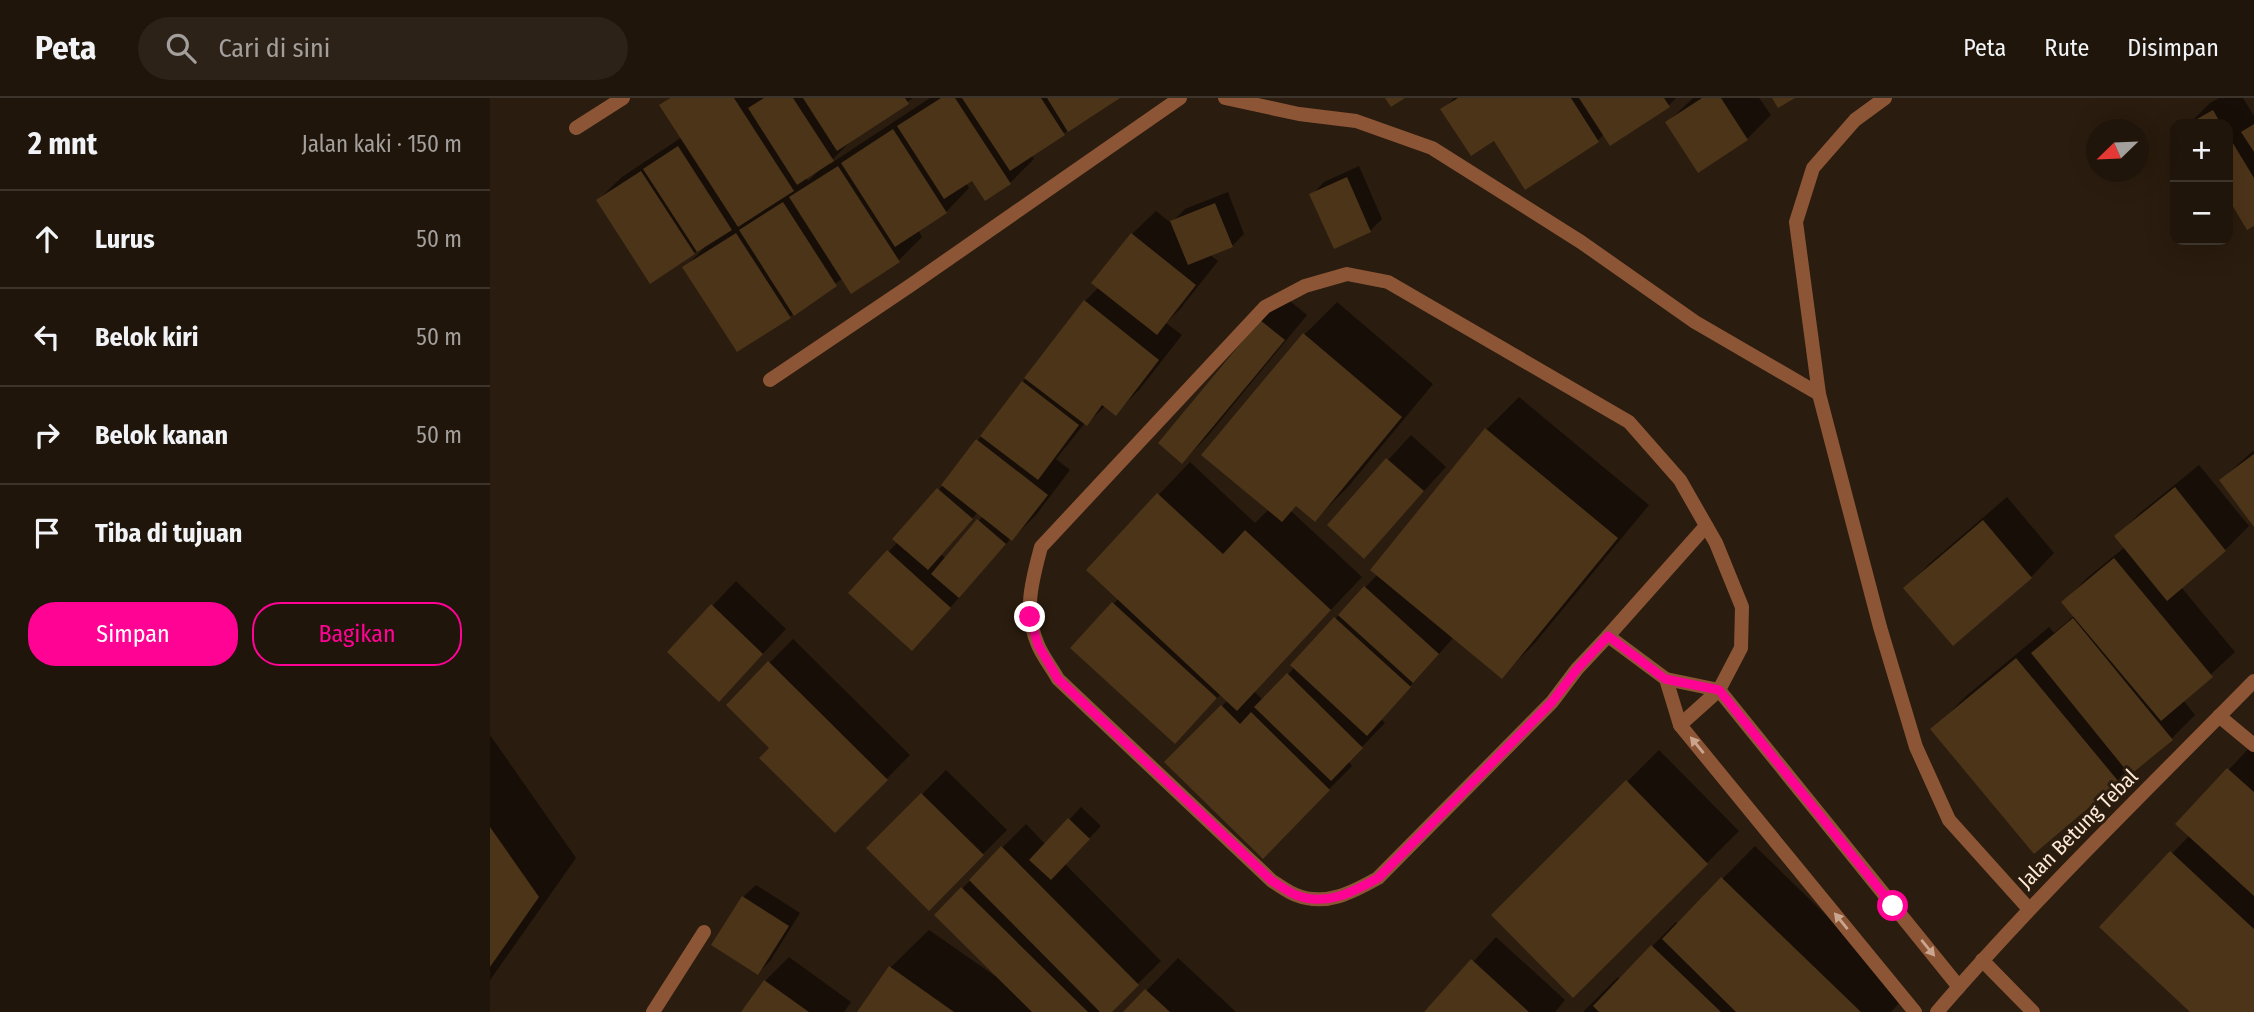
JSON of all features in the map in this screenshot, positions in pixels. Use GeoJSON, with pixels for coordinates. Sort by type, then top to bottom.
{"type":"FeatureCollection","features":[{"type":"Feature","properties":{"kind":"street"},"geometry":{"type":"LineString","coordinates":[[576,128],[623,98]]}},
{"type":"Feature","properties":{"kind":"street"},"geometry":{"type":"LineString","coordinates":[[770,380],[1180,98]]}},
{"type":"Feature","properties":{"kind":"street"},"geometry":{"type":"LineString","coordinates":[[1225,98],[1300,114],[1356,121],[1432,148],[1581,242],[1695,321],[1819,394]]}},
{"type":"Feature","properties":{"kind":"street"},"geometry":{"type":"LineString","coordinates":[[1885,98],[1855,120],[1813,168],[1796,222],[1819,394],[1880,627],[1916,747],[1950,820],[2029,909]]}},
{"type":"Feature","properties":{"kind":"street"},"geometry":{"type":"LineString","coordinates":[[1680,725],[1719,690],[1741,648],[1742,607],[1716,543],[1680,480],[1629,422],[1388,282],[1347,274],[1305,286],[1265,307],[1041,547],[1030,589],[1030,617],[1038,645],[1058,679],[1272,881],[1296,895],[1324,900],[1350,894],[1378,878],[1552,702],[1577,669],[1706,526]]}},
{"type":"Feature","properties":{"kind":"street"},"geometry":{"type":"LineString","coordinates":[[1608,636],[1665,679],[1719,690],[1959,987]]}},
{"type":"Feature","properties":{"kind":"street"},"geometry":{"type":"LineString","coordinates":[[1665,679],[1680,725],[1915,1012]]}},
{"type":"Feature","properties":{"kind":"street","name":"Jalan Betung Tebal"},"geometry":{"type":"LineString","coordinates":[[1937,1012],[2029,909],[2254,681]]}},
{"type":"Feature","properties":{"kind":"street"},"geometry":{"type":"LineString","coordinates":[[2219,716],[2254,745]]}},
{"type":"Feature","properties":{"kind":"street"},"geometry":{"type":"LineString","coordinates":[[653,1012],[704,932]]}},
{"type":"Feature","properties":{"kind":"street"},"geometry":{"type":"LineString","coordinates":[[1982,960],[2033,1012]]}},
{"type":"Feature","properties":{"kind":"building"},"geometry":{"type":"Polygon","coordinates":[[[670,98],[734,98],[794,191],[738,227],[659,105],[670,98]]]}},
{"type":"Feature","properties":{"kind":"building"},"geometry":{"type":"Polygon","coordinates":[[[764,98],[793,98],[834,161],[797,185],[748,108],[764,98]]]}},
{"type":"Feature","properties":{"kind":"building"},"geometry":{"type":"Polygon","coordinates":[[[803,98],[905,98],[909,104],[837,151],[803,98]]]}},
{"type":"Feature","properties":{"kind":"building"},"geometry":{"type":"Polygon","coordinates":[[[941,98],[955,98],[1011,184],[985,201],[972,181],[944,199],[897,126],[941,98]]]}},
{"type":"Feature","properties":{"kind":"building"},"geometry":{"type":"Polygon","coordinates":[[[962,98],[1041,98],[1065,135],[1010,171],[962,98]]]}},
{"type":"Feature","properties":{"kind":"building"},"geometry":{"type":"Polygon","coordinates":[[[1047,98],[1120,98],[1068,132],[1047,98]]]}},
{"type":"Feature","properties":{"kind":"building"},"geometry":{"type":"Polygon","coordinates":[[[1385,98],[1405,98],[1391,107],[1385,98]]]}},
{"type":"Feature","properties":{"kind":"building"},"geometry":{"type":"Polygon","coordinates":[[[1458,98],[1571,98],[1599,142],[1525,190],[1494,141],[1471,156],[1440,109],[1458,98]]]}},
{"type":"Feature","properties":{"kind":"building"},"geometry":{"type":"Polygon","coordinates":[[[1579,98],[1664,98],[1670,107],[1610,146],[1579,98]]]}},
{"type":"Feature","properties":{"kind":"building"},"geometry":{"type":"Polygon","coordinates":[[[1702,98],[1721,98],[1748,140],[1698,173],[1665,122],[1702,98]]]}},
{"type":"Feature","properties":{"kind":"building"},"geometry":{"type":"Polygon","coordinates":[[[1772,98],[1795,98],[1778,108],[1772,98]]]}},
{"type":"Feature","properties":{"kind":"building"},"geometry":{"type":"Polygon","coordinates":[[[2213,110],[2218,119],[2197,119],[2213,110]]]}},
{"type":"Feature","properties":{"kind":"building"},"geometry":{"type":"Polygon","coordinates":[[[2254,124],[2254,152],[2241,132],[2254,124]]]}},
{"type":"Feature","properties":{"kind":"building"},"geometry":{"type":"Polygon","coordinates":[[[893,129],[947,213],[895,247],[841,163],[893,129]]]}},
{"type":"Feature","properties":{"kind":"building"},"geometry":{"type":"Polygon","coordinates":[[[2233,143],[2254,178],[2254,226],[2247,230],[2233,206],[2233,143]]]}},
{"type":"Feature","properties":{"kind":"building"},"geometry":{"type":"Polygon","coordinates":[[[678,146],[732,230],[697,252],[643,169],[678,146]]]}},
{"type":"Feature","properties":{"kind":"building"},"geometry":{"type":"Polygon","coordinates":[[[838,166],[900,262],[851,294],[789,197],[838,166]]]}},
{"type":"Feature","properties":{"kind":"building"},"geometry":{"type":"Polygon","coordinates":[[[641,171],[695,254],[650,284],[596,200],[641,171]]]}},
{"type":"Feature","properties":{"kind":"building"},"geometry":{"type":"Polygon","coordinates":[[[1347,177],[1371,232],[1334,249],[1309,194],[1347,177]]]}},
{"type":"Feature","properties":{"kind":"building"},"geometry":{"type":"Polygon","coordinates":[[[783,202],[837,286],[794,316],[739,230],[783,202]]]}},
{"type":"Feature","properties":{"kind":"building"},"geometry":{"type":"Polygon","coordinates":[[[1215,203],[1233,247],[1188,265],[1170,221],[1215,203]]]}},
{"type":"Feature","properties":{"kind":"building"},"geometry":{"type":"Polygon","coordinates":[[[736,233],[791,318],[737,352],[682,267],[736,233]]]}},
{"type":"Feature","properties":{"kind":"building"},"geometry":{"type":"Polygon","coordinates":[[[1131,233],[1196,285],[1157,335],[1091,283],[1131,233]]]}},
{"type":"Feature","properties":{"kind":"building"},"geometry":{"type":"Polygon","coordinates":[[[1084,300],[1159,360],[1116,416],[1102,405],[1087,426],[1024,378],[1084,300]]]}},
{"type":"Feature","properties":{"kind":"building"},"geometry":{"type":"Polygon","coordinates":[[[1260,320],[1285,340],[1182,464],[1158,443],[1260,320]]]}},
{"type":"Feature","properties":{"kind":"building"},"geometry":{"type":"Polygon","coordinates":[[[1303,333],[1402,417],[1315,522],[1296,506],[1282,522],[1201,455],[1303,333]]]}},
{"type":"Feature","properties":{"kind":"building"},"geometry":{"type":"Polygon","coordinates":[[[1022,381],[1079,425],[1038,480],[980,436],[1022,381]]]}},
{"type":"Feature","properties":{"kind":"building"},"geometry":{"type":"Polygon","coordinates":[[[1485,428],[1618,538],[1502,679],[1370,570],[1485,428]]]}},
{"type":"Feature","properties":{"kind":"building"},"geometry":{"type":"Polygon","coordinates":[[[976,439],[1048,495],[1012,541],[941,485],[976,439]]]}},
{"type":"Feature","properties":{"kind":"building"},"geometry":{"type":"Polygon","coordinates":[[[2254,454],[2254,527],[2219,480],[2254,454]]]}},
{"type":"Feature","properties":{"kind":"building"},"geometry":{"type":"Polygon","coordinates":[[[1386,458],[1424,491],[1364,559],[1327,525],[1386,458]]]}},
{"type":"Feature","properties":{"kind":"building"},"geometry":{"type":"Polygon","coordinates":[[[2175,487],[2226,551],[2167,601],[2114,536],[2175,487]]]}},
{"type":"Feature","properties":{"kind":"building"},"geometry":{"type":"Polygon","coordinates":[[[937,488],[973,519],[928,570],[892,539],[937,488]]]}},
{"type":"Feature","properties":{"kind":"building"},"geometry":{"type":"Polygon","coordinates":[[[1157,493],[1223,554],[1245,530],[1331,610],[1237,711],[1086,570],[1157,493]]]}},
{"type":"Feature","properties":{"kind":"building"},"geometry":{"type":"Polygon","coordinates":[[[977,519],[1006,544],[959,598],[931,574],[977,519]]]}},
{"type":"Feature","properties":{"kind":"building"},"geometry":{"type":"Polygon","coordinates":[[[1983,520],[2032,578],[1953,646],[1903,588],[1983,520]]]}},
{"type":"Feature","properties":{"kind":"building"},"geometry":{"type":"Polygon","coordinates":[[[887,550],[951,608],[912,651],[848,593],[887,550]]]}},
{"type":"Feature","properties":{"kind":"building"},"geometry":{"type":"Polygon","coordinates":[[[2114,558],[2213,677],[2161,721],[2061,602],[2114,558]]]}},
{"type":"Feature","properties":{"kind":"building"},"geometry":{"type":"Polygon","coordinates":[[[1364,586],[1439,654],[1413,683],[1338,615],[1364,586]]]}},
{"type":"Feature","properties":{"kind":"building"},"geometry":{"type":"Polygon","coordinates":[[[1112,602],[1217,698],[1175,744],[1070,648],[1112,602]]]}},
{"type":"Feature","properties":{"kind":"building"},"geometry":{"type":"Polygon","coordinates":[[[711,604],[763,654],[719,702],[667,652],[711,604]]]}},
{"type":"Feature","properties":{"kind":"building"},"geometry":{"type":"Polygon","coordinates":[[[1334,617],[1411,687],[1367,736],[1290,665],[1334,617]]]}},
{"type":"Feature","properties":{"kind":"building"},"geometry":{"type":"Polygon","coordinates":[[[2073,618],[2173,740],[2130,775],[2031,653],[2073,618]]]}},
{"type":"Feature","properties":{"kind":"building"},"geometry":{"type":"Polygon","coordinates":[[[2016,658],[2119,782],[2034,854],[1930,729],[2016,658]]]}},
{"type":"Feature","properties":{"kind":"building"},"geometry":{"type":"Polygon","coordinates":[[[768,661],[888,780],[835,833],[759,758],[769,748],[726,705],[768,661]]]}},
{"type":"Feature","properties":{"kind":"building"},"geometry":{"type":"Polygon","coordinates":[[[1287,673],[1363,748],[1331,781],[1254,707],[1287,673]]]}},
{"type":"Feature","properties":{"kind":"building"},"geometry":{"type":"Polygon","coordinates":[[[1221,705],[1240,724],[1251,712],[1330,790],[1263,859],[1164,762],[1221,705]]]}},
{"type":"Feature","properties":{"kind":"building"},"geometry":{"type":"Polygon","coordinates":[[[2227,768],[2254,792],[2254,896],[2175,824],[2227,768]]]}},
{"type":"Feature","properties":{"kind":"building"},"geometry":{"type":"Polygon","coordinates":[[[1626,780],[1708,864],[1573,998],[1491,915],[1626,780]]]}},
{"type":"Feature","properties":{"kind":"building"},"geometry":{"type":"Polygon","coordinates":[[[921,793],[984,855],[929,911],[866,848],[921,793]]]}},
{"type":"Feature","properties":{"kind":"building"},"geometry":{"type":"Polygon","coordinates":[[[1068,818],[1090,839],[1051,880],[1029,860],[1068,818]]]}},
{"type":"Feature","properties":{"kind":"building"},"geometry":{"type":"Polygon","coordinates":[[[490,827],[539,897],[490,967],[490,827]]]}},
{"type":"Feature","properties":{"kind":"building"},"geometry":{"type":"Polygon","coordinates":[[[1001,846],[1139,985],[1112,1012],[1100,1012],[969,880],[1001,846]]]}},
{"type":"Feature","properties":{"kind":"building"},"geometry":{"type":"Polygon","coordinates":[[[2170,851],[2254,929],[2254,1012],[2190,1012],[2099,927],[2170,851]]]}},
{"type":"Feature","properties":{"kind":"building"},"geometry":{"type":"Polygon","coordinates":[[[1721,877],[1861,1012],[1736,1012],[1662,939],[1721,877]]]}},
{"type":"Feature","properties":{"kind":"building"},"geometry":{"type":"Polygon","coordinates":[[[961,887],[1088,1012],[1032,1012],[934,915],[961,887]]]}},
{"type":"Feature","properties":{"kind":"building"},"geometry":{"type":"Polygon","coordinates":[[[742,896],[789,926],[758,975],[711,945],[742,896]]]}},
{"type":"Feature","properties":{"kind":"building"},"geometry":{"type":"Polygon","coordinates":[[[1651,945],[1721,1012],[1599,1012],[1593,1006],[1651,945]]]}},
{"type":"Feature","properties":{"kind":"building"},"geometry":{"type":"Polygon","coordinates":[[[1471,959],[1529,1012],[1424,1012],[1471,959]]]}},
{"type":"Feature","properties":{"kind":"building"},"geometry":{"type":"Polygon","coordinates":[[[889,966],[954,1012],[857,1012],[889,966]]]}},
{"type":"Feature","properties":{"kind":"building"},"geometry":{"type":"Polygon","coordinates":[[[764,980],[809,1012],[741,1012],[764,980]]]}},
{"type":"Feature","properties":{"kind":"building"},"geometry":{"type":"Polygon","coordinates":[[[1145,989],[1170,1012],[1123,1012],[1145,989]]]}},
{"type":"Feature","properties":{"kind":"route"},"geometry":{"type":"LineString","coordinates":[[1030,617],[1038,645],[1058,679],[1272,881],[1296,895],[1324,900],[1350,894],[1378,878],[1552,702],[1577,669],[1608,636],[1665,679],[1719,690],[1893,906]]}}]}
